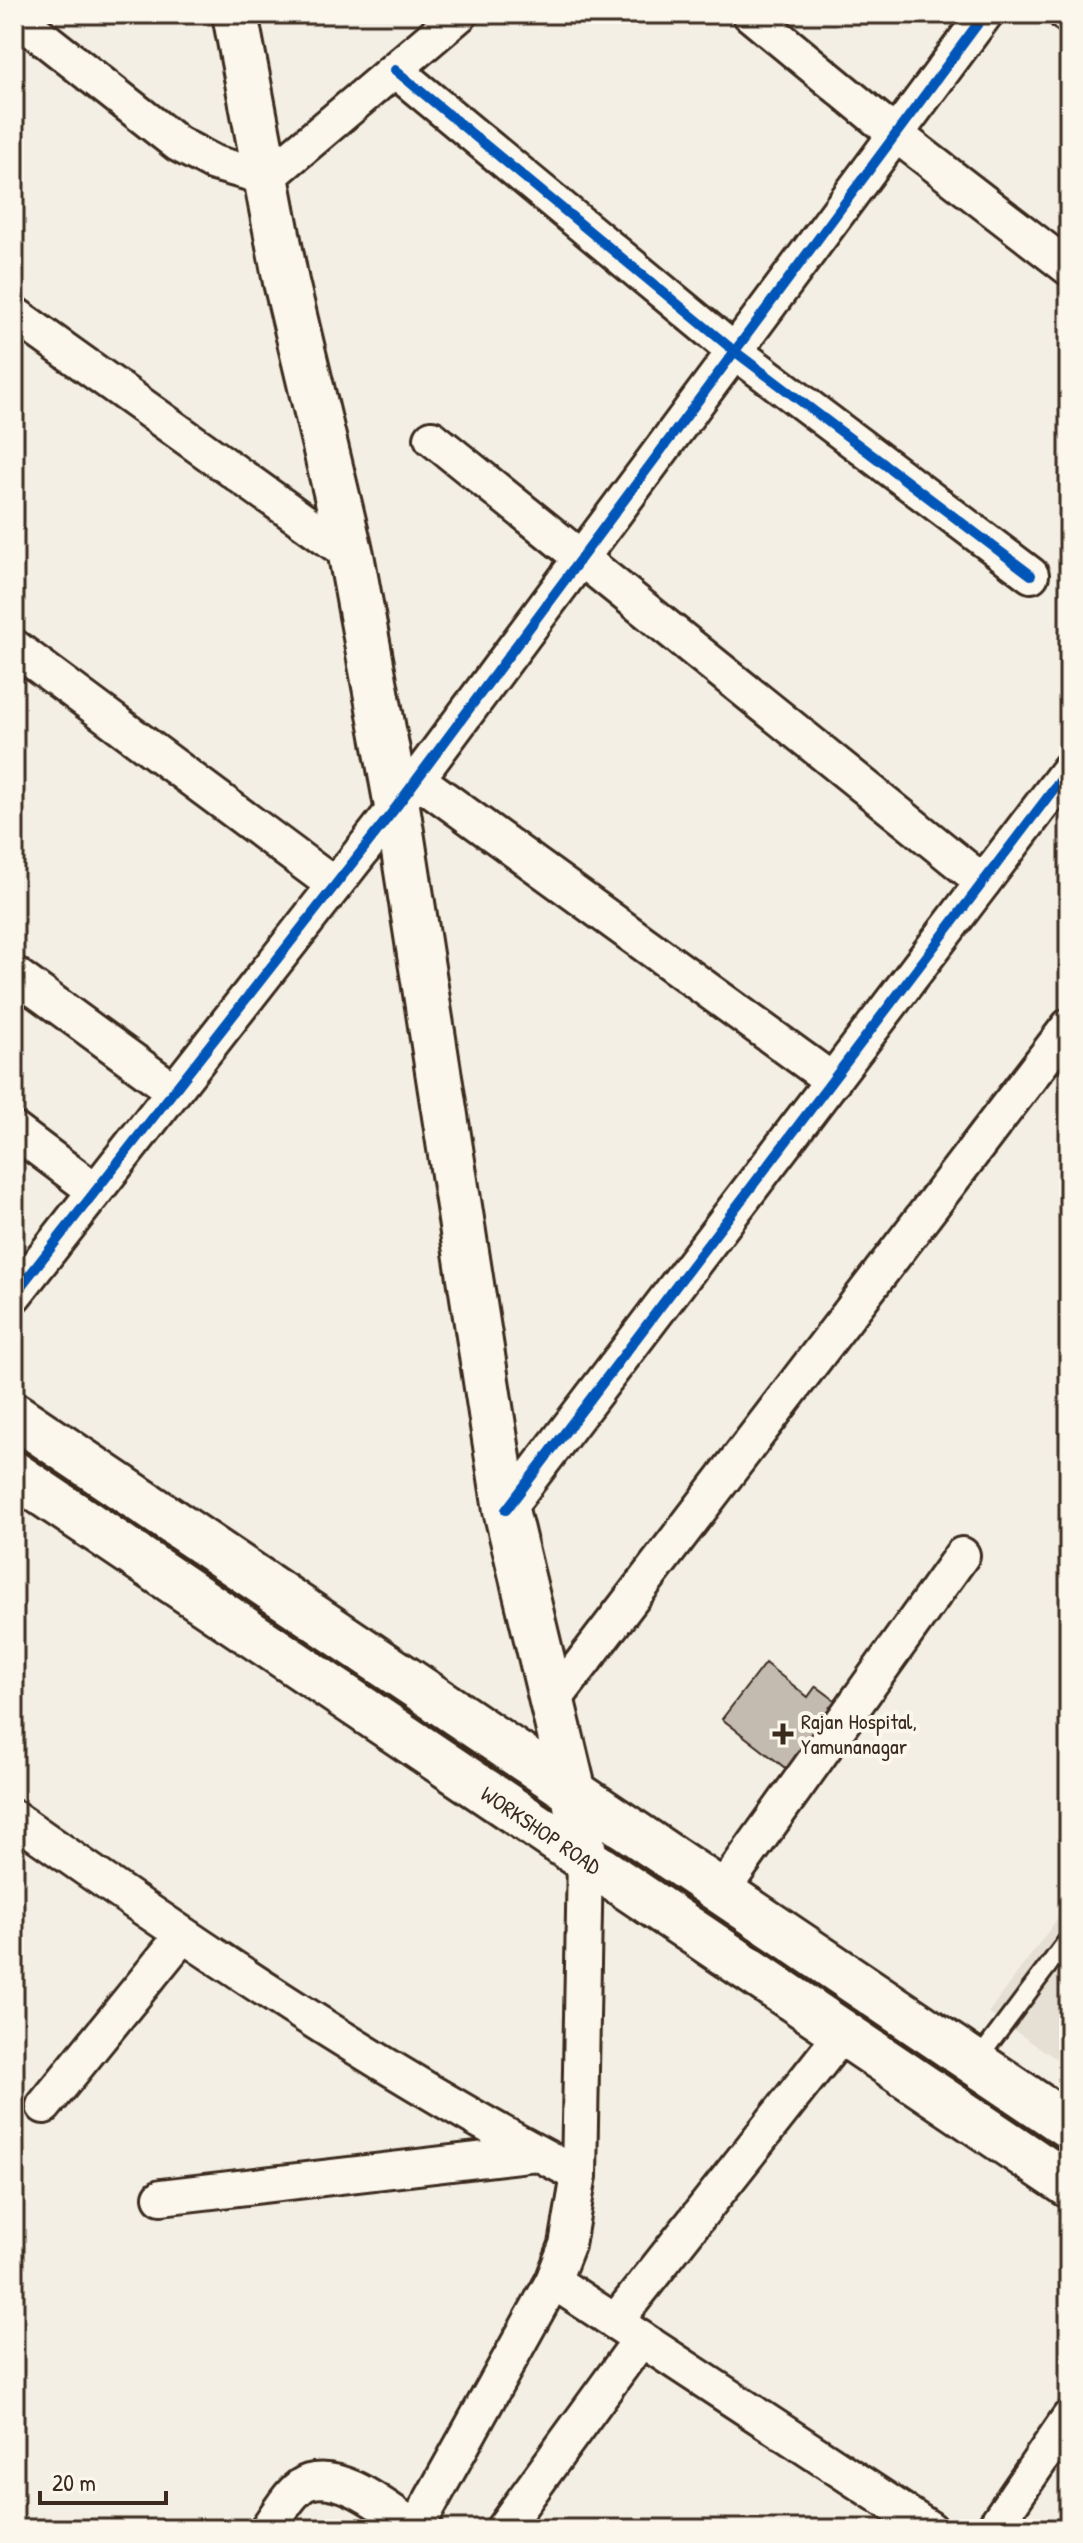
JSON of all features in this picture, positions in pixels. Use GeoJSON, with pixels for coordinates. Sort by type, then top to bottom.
{"type":"FeatureCollection","features":[{"type":"Feature","properties":{"kind":"main road"},"geometry":{"type":"LineString","coordinates":[[235,14],[286,282],[407,793],[506,1510],[574,1793],[585,1859]]}},
{"type":"Feature","properties":{"kind":"main road"},"geometry":{"type":"LineString","coordinates":[[14,1415],[1069,2126]]}},
{"type":"Feature","properties":{"kind":"main road","name":"WORKSHOP ROAD"},"geometry":{"type":"LineString","coordinates":[[14,1474],[1069,2185]]}},
{"type":"Feature","properties":{"kind":"street"},"geometry":{"type":"LineString","coordinates":[[14,15],[178,144],[214,163],[267,178],[460,14]]}},
{"type":"Feature","properties":{"kind":"street"},"geometry":{"type":"LineString","coordinates":[[750,14],[894,133],[1069,268]]}},
{"type":"Feature","properties":{"kind":"street"},"geometry":{"type":"LineString","coordinates":[[14,1295],[407,793],[985,14]]}},
{"type":"Feature","properties":{"kind":"street"},"geometry":{"type":"LineString","coordinates":[[395,70],[733,350],[1031,575]]}},
{"type":"Feature","properties":{"kind":"street"},"geometry":{"type":"LineString","coordinates":[[14,314],[351,555]]}},
{"type":"Feature","properties":{"kind":"street"},"geometry":{"type":"LineString","coordinates":[[432,438],[983,882]]}},
{"type":"Feature","properties":{"kind":"street"},"geometry":{"type":"LineString","coordinates":[[14,647],[334,885]]}},
{"type":"Feature","properties":{"kind":"street"},"geometry":{"type":"LineString","coordinates":[[506,1510],[1069,769]]}},
{"type":"Feature","properties":{"kind":"street"},"geometry":{"type":"LineString","coordinates":[[407,793],[833,1081]]}},
{"type":"Feature","properties":{"kind":"street"},"geometry":{"type":"LineString","coordinates":[[14,974],[173,1090]]}},
{"type":"Feature","properties":{"kind":"street"},"geometry":{"type":"LineString","coordinates":[[551,1704],[1069,1026]]}},
{"type":"Feature","properties":{"kind":"street"},"geometry":{"type":"LineString","coordinates":[[14,1130],[95,1191]]}},
{"type":"Feature","properties":{"kind":"street"},"geometry":{"type":"LineString","coordinates":[[721,1892],[962,1555]]}},
{"type":"Feature","properties":{"kind":"street"},"geometry":{"type":"LineString","coordinates":[[14,1818],[182,1936],[493,2130],[579,2175]]}},
{"type":"Feature","properties":{"kind":"street"},"geometry":{"type":"LineString","coordinates":[[267,2529],[293,2495],[308,2482],[338,2481],[417,2529],[553,2281],[567,2245],[579,2175],[585,1859]]}},
{"type":"Feature","properties":{"kind":"street"},"geometry":{"type":"LineString","coordinates":[[44,2106],[182,1936]]}},
{"type":"Feature","properties":{"kind":"street"},"geometry":{"type":"LineString","coordinates":[[503,2529],[628,2330],[843,2033]]}},
{"type":"Feature","properties":{"kind":"street"},"geometry":{"type":"LineString","coordinates":[[161,2197],[537,2153]]}},
{"type":"Feature","properties":{"kind":"street"},"geometry":{"type":"LineString","coordinates":[[553,2281],[930,2529]]}},
{"type":"Feature","properties":{"kind":"street"},"geometry":{"type":"LineString","coordinates":[[993,2529],[1069,2418]]}},
{"type":"Feature","properties":{"kind":"lane"},"geometry":{"type":"LineString","coordinates":[[975,2063],[1069,1938]]}},
{"type":"Feature","properties":{"kind":"shaded area"},"geometry":{"type":"Polygon","coordinates":[[[1069,1903],[1069,2067],[988,2013],[1069,1903]]]}},
{"type":"Feature","properties":{"kind":"building"},"geometry":{"type":"Polygon","coordinates":[[[765,1663],[808,1697],[816,1686],[840,1704],[789,1771],[722,1719],[765,1663]]]}},
{"type":"Feature","properties":{"kind":"cycle path"},"geometry":{"type":"LineString","coordinates":[[14,1295],[397,806],[985,14]]}},
{"type":"Feature","properties":{"kind":"cycle path"},"geometry":{"type":"LineString","coordinates":[[395,70],[733,350],[1031,575]]}},
{"type":"Feature","properties":{"kind":"cycle path"},"geometry":{"type":"LineString","coordinates":[[506,1510],[1069,769]]}},
{"type":"Feature","properties":{"kind":"place","name":"Rajan Hospital, Yamunanagar"},"geometry":{"type":"Point","coordinates":[783,1734]}}]}
